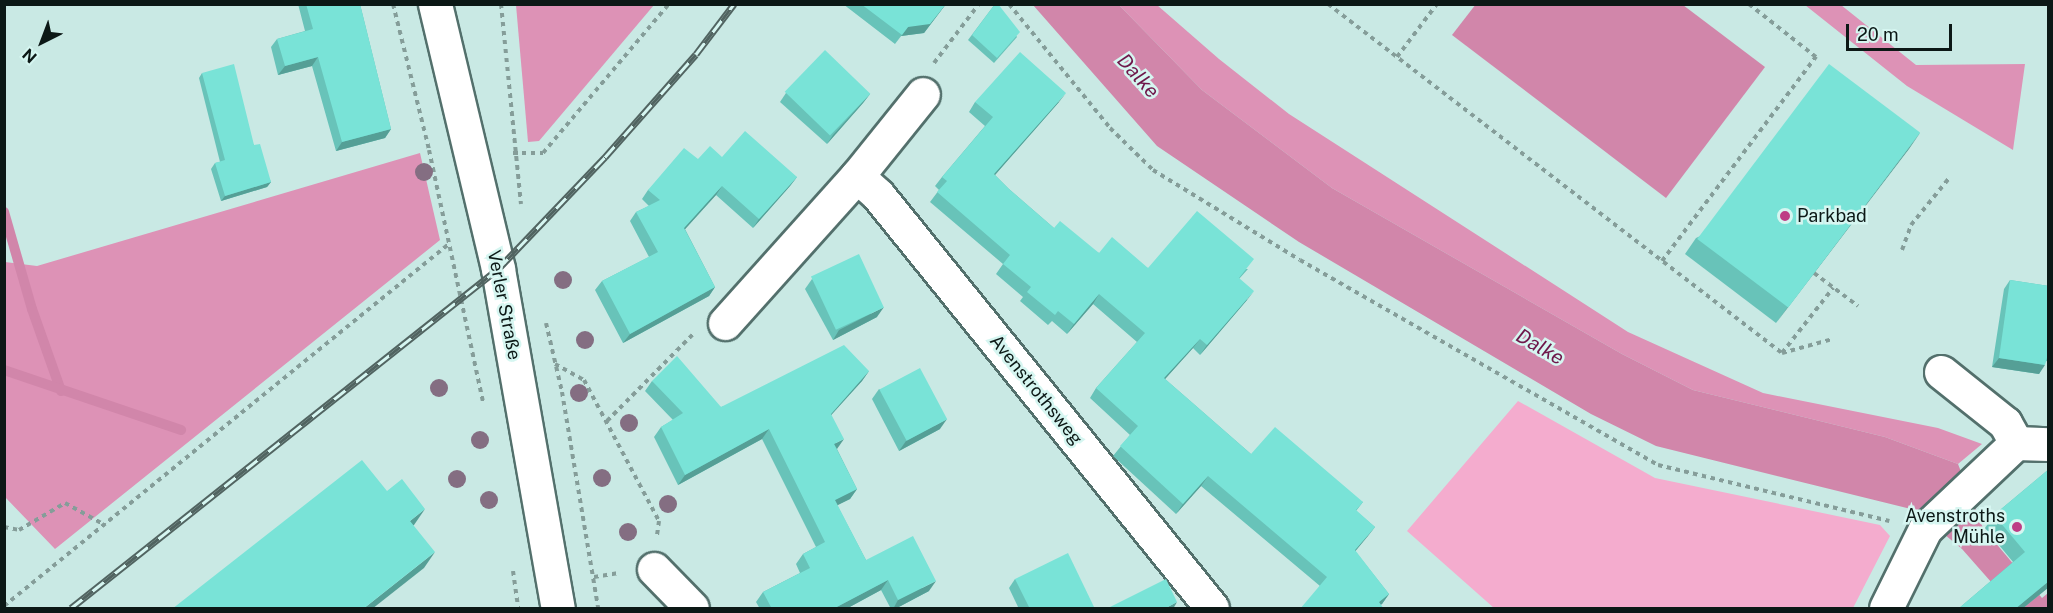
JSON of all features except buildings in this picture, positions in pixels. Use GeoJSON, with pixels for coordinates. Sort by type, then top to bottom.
{"type":"FeatureCollection","features":[{"type":"Feature","properties":{"kind":"street","name":"Verler Straße"},"geometry":{"type":"LineString","coordinates":[[435,4],[498,269],[556,595]]}},
{"type":"Feature","properties":{"kind":"street"},"geometry":{"type":"LineString","coordinates":[[724,323],[857,176],[923,94]]}},
{"type":"Feature","properties":{"kind":"street","name":"Avenstrothsweg"},"geometry":{"type":"LineString","coordinates":[[857,176],[878,195],[1212,609]]}},
{"type":"Feature","properties":{"kind":"street"},"geometry":{"type":"LineString","coordinates":[[1941,372],[2006,423],[2016,443]]}},
{"type":"Feature","properties":{"kind":"street"},"geometry":{"type":"LineString","coordinates":[[1886,609],[1921,533],[2016,443],[2049,444]]}},
{"type":"Feature","properties":{"kind":"street"},"geometry":{"type":"LineString","coordinates":[[654,569],[692,609]]}},
{"type":"Feature","properties":{"kind":"path"},"geometry":{"type":"LineString","coordinates":[[393,4],[450,243],[484,405]]}},
{"type":"Feature","properties":{"kind":"path"},"geometry":{"type":"LineString","coordinates":[[501,4],[513,153],[522,206]]}},
{"type":"Feature","properties":{"kind":"path"},"geometry":{"type":"LineString","coordinates":[[513,153],[543,153],[669,4]]}},
{"type":"Feature","properties":{"kind":"path"},"geometry":{"type":"LineString","coordinates":[[923,94],[923,77],[979,4]]}},
{"type":"Feature","properties":{"kind":"path"},"geometry":{"type":"LineString","coordinates":[[1009,4],[1110,128],[1153,170],[1300,260],[1658,465],[1887,520],[1921,533]]}},
{"type":"Feature","properties":{"kind":"path"},"geometry":{"type":"LineString","coordinates":[[1328,4],[1782,353]]}},
{"type":"Feature","properties":{"kind":"path"},"geometry":{"type":"LineString","coordinates":[[1397,57],[1437,4]]}},
{"type":"Feature","properties":{"kind":"path"},"geometry":{"type":"LineString","coordinates":[[1662,261],[1816,57],[1749,4]]}},
{"type":"Feature","properties":{"kind":"path"},"geometry":{"type":"LineString","coordinates":[[1902,250],[1911,225],[1950,177]]}},
{"type":"Feature","properties":{"kind":"path"},"geometry":{"type":"LineString","coordinates":[[4,606],[450,243]]}},
{"type":"Feature","properties":{"kind":"path"},"geometry":{"type":"LineString","coordinates":[[1814,273],[1858,306]]}},
{"type":"Feature","properties":{"kind":"path"},"geometry":{"type":"LineString","coordinates":[[1782,353],[1833,288]]}},
{"type":"Feature","properties":{"kind":"path"},"geometry":{"type":"LineString","coordinates":[[545,320],[595,576],[598,609]]}},
{"type":"Feature","properties":{"kind":"path"},"geometry":{"type":"LineString","coordinates":[[607,421],[695,332],[724,323]]}},
{"type":"Feature","properties":{"kind":"path"},"geometry":{"type":"LineString","coordinates":[[1782,353],[1833,339]]}},
{"type":"Feature","properties":{"kind":"path"},"geometry":{"type":"LineString","coordinates":[[555,364],[584,380],[659,520],[654,569],[595,576],[556,595]]}},
{"type":"Feature","properties":{"kind":"path"},"geometry":{"type":"LineString","coordinates":[[4,527],[19,530],[65,503],[105,525]]}},
{"type":"Feature","properties":{"kind":"path"},"geometry":{"type":"LineString","coordinates":[[512,564],[518,609]]}},
{"type":"Feature","properties":{"kind":"shaded area"},"geometry":{"type":"Polygon","coordinates":[[[516,5],[654,5],[539,141],[528,142],[516,5]]]}},
{"type":"Feature","properties":{"kind":"shaded area"},"geometry":{"type":"Polygon","coordinates":[[[1119,5],[1157,5],[1219,59],[1289,114],[1628,332],[1763,393],[1938,428],[1982,444],[1958,464],[1885,437],[1693,390],[1622,354],[1332,188],[1202,90],[1119,5]]]}},
{"type":"Feature","properties":{"kind":"shaded area"},"geometry":{"type":"Polygon","coordinates":[[[1805,5],[1841,5],[1916,65],[2025,64],[2013,150],[1907,86],[1805,5]]]}},
{"type":"Feature","properties":{"kind":"shaded area"},"geometry":{"type":"Polygon","coordinates":[[[420,153],[440,240],[55,549],[5,497],[5,262],[37,266],[420,153]]]}},
{"type":"Feature","properties":{"kind":"shaded area"},"geometry":{"type":"Polygon","coordinates":[[[1518,401],[1655,478],[1880,525],[1890,536],[1853,608],[1494,608],[1407,531],[1518,401]]]}},
{"type":"Feature","properties":{"kind":"water"},"geometry":{"type":"Polygon","coordinates":[[[1476,4],[1683,5],[1765,67],[1666,198],[1452,35],[1476,4]]]}},
{"type":"Feature","properties":{"kind":"water","name":"Dalke"},"geometry":{"type":"Polygon","coordinates":[[[1033,5],[1119,5],[1202,90],[1332,188],[1622,354],[1693,390],[1885,437],[1958,464],[1983,528],[2042,598],[2048,593],[2048,608],[2014,608],[1962,549],[1915,510],[1656,446],[1591,414],[1299,242],[1157,146],[1033,5]]]}},
{"type":"Feature","properties":{"kind":"waterway"},"geometry":{"type":"LineString","coordinates":[[4,212],[32,309],[61,391]]}},
{"type":"Feature","properties":{"kind":"waterway"},"geometry":{"type":"LineString","coordinates":[[4,370],[181,430]]}},
{"type":"Feature","properties":{"kind":"railway"},"geometry":{"type":"LineString","coordinates":[[71,608],[498,269],[605,157],[696,54],[734,4]]}},
{"type":"Feature","properties":{"kind":"place","name":"Parkbad"},"geometry":{"type":"Point","coordinates":[1785,216]}},
{"type":"Feature","properties":{"kind":"place","name":"Avenstroths Mühle"},"geometry":{"type":"Point","coordinates":[2017,527]}}]}
